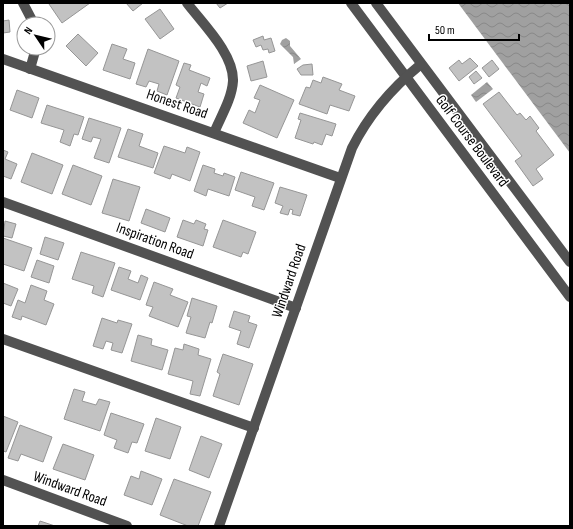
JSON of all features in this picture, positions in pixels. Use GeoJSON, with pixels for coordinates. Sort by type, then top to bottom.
{"type":"FeatureCollection","features":[{"type":"Feature","properties":{"kind":"street"},"geometry":{"type":"LineString","coordinates":[[23,3],[30,16]]}},
{"type":"Feature","properties":{"kind":"street"},"geometry":{"type":"LineString","coordinates":[[187,3],[222,49],[229,60],[232,70],[233,82],[229,96],[214,133]]}},
{"type":"Feature","properties":{"kind":"street","name":"Golf Course Boulevard"},"geometry":{"type":"LineString","coordinates":[[351,3],[570,297]]}},
{"type":"Feature","properties":{"kind":"street","name":"Golf Course Boulevard"},"geometry":{"type":"LineString","coordinates":[[376,3],[420,65],[570,262]]}},
{"type":"Feature","properties":{"kind":"street"},"geometry":{"type":"LineString","coordinates":[[30,69],[34,56]]}},
{"type":"Feature","properties":{"kind":"street","name":"Honest Road"},"geometry":{"type":"LineString","coordinates":[[3,59],[340,178]]}},
{"type":"Feature","properties":{"kind":"street","name":"Windward Road"},"geometry":{"type":"LineString","coordinates":[[219,526],[340,178],[364,125],[376,108],[405,77],[420,65]]}},
{"type":"Feature","properties":{"kind":"street","name":"Inspiration Road"},"geometry":{"type":"LineString","coordinates":[[3,202],[296,308]]}},
{"type":"Feature","properties":{"kind":"street"},"geometry":{"type":"LineString","coordinates":[[3,339],[254,428]]}},
{"type":"Feature","properties":{"kind":"street","name":"Windward Road"},"geometry":{"type":"LineString","coordinates":[[3,480],[128,526]]}},
{"type":"Feature","properties":{"kind":"water"},"geometry":{"type":"Polygon","coordinates":[[[458,3],[570,3],[570,153],[458,3]]]}},
{"type":"Feature","properties":{"kind":"water"},"geometry":{"type":"Polygon","coordinates":[[[286,38],[290,41],[290,46],[301,59],[294,64],[293,57],[280,44],[282,40],[286,38]]]}},
{"type":"Feature","properties":{"kind":"water"},"geometry":{"type":"Polygon","coordinates":[[[487,82],[493,89],[476,102],[471,95],[487,82]]]}},
{"type":"Feature","properties":{"kind":"building"},"geometry":{"type":"Polygon","coordinates":[[[90,3],[62,23],[49,4],[90,3]]]}},
{"type":"Feature","properties":{"kind":"building"},"geometry":{"type":"Polygon","coordinates":[[[126,3],[143,3],[133,11],[126,3]]]}},
{"type":"Feature","properties":{"kind":"building"},"geometry":{"type":"Polygon","coordinates":[[[216,3],[228,3],[220,8],[216,3]]]}},
{"type":"Feature","properties":{"kind":"building"},"geometry":{"type":"Polygon","coordinates":[[[160,9],[174,29],[160,39],[145,19],[160,9]]]}},
{"type":"Feature","properties":{"kind":"building"},"geometry":{"type":"Polygon","coordinates":[[[9,20],[10,32],[3,33],[3,21],[9,20]]]}},
{"type":"Feature","properties":{"kind":"building"},"geometry":{"type":"Polygon","coordinates":[[[78,34],[98,53],[86,66],[66,46],[78,34]]]}},
{"type":"Feature","properties":{"kind":"building"},"geometry":{"type":"Polygon","coordinates":[[[263,36],[264,40],[271,38],[275,51],[269,53],[268,49],[263,50],[261,45],[256,47],[253,40],[263,36]]]}},
{"type":"Feature","properties":{"kind":"building"},"geometry":{"type":"Polygon","coordinates":[[[112,44],[127,49],[123,59],[135,63],[130,79],[103,70],[112,44]]]}},
{"type":"Feature","properties":{"kind":"building"},"geometry":{"type":"Polygon","coordinates":[[[148,49],[179,61],[167,95],[157,91],[159,84],[149,81],[146,87],[136,84],[148,49]]]}},
{"type":"Feature","properties":{"kind":"building"},"geometry":{"type":"Polygon","coordinates":[[[470,58],[478,66],[459,81],[449,68],[459,60],[462,64],[470,58]]]}},
{"type":"Feature","properties":{"kind":"building"},"geometry":{"type":"Polygon","coordinates":[[[492,60],[499,69],[489,77],[482,68],[492,60]]]}},
{"type":"Feature","properties":{"kind":"building"},"geometry":{"type":"Polygon","coordinates":[[[263,61],[267,77],[251,81],[247,66],[263,61]]]}},
{"type":"Feature","properties":{"kind":"building"},"geometry":{"type":"Polygon","coordinates":[[[184,63],[191,65],[189,70],[210,78],[207,86],[201,83],[198,92],[204,94],[200,107],[176,98],[180,87],[176,85],[184,63]]]}},
{"type":"Feature","properties":{"kind":"building"},"geometry":{"type":"Polygon","coordinates":[[[312,64],[313,75],[301,75],[297,69],[303,65],[312,64]]]}},
{"type":"Feature","properties":{"kind":"building"},"geometry":{"type":"Polygon","coordinates":[[[476,71],[482,78],[474,84],[469,77],[476,71]]]}},
{"type":"Feature","properties":{"kind":"building"},"geometry":{"type":"Polygon","coordinates":[[[323,77],[342,84],[339,90],[355,96],[349,111],[330,105],[327,114],[299,104],[306,87],[310,88],[313,80],[321,83],[323,77]]]}},
{"type":"Feature","properties":{"kind":"building"},"geometry":{"type":"Polygon","coordinates":[[[260,85],[294,100],[277,138],[243,123],[249,110],[255,113],[260,100],[254,98],[260,85]]]}},
{"type":"Feature","properties":{"kind":"building"},"geometry":{"type":"Polygon","coordinates":[[[17,90],[39,98],[32,118],[10,110],[17,90]]]}},
{"type":"Feature","properties":{"kind":"building"},"geometry":{"type":"Polygon","coordinates":[[[499,92],[517,115],[520,113],[526,120],[530,116],[539,128],[536,131],[554,155],[536,169],[543,179],[533,186],[515,161],[522,156],[483,104],[499,92]]]}},
{"type":"Feature","properties":{"kind":"building"},"geometry":{"type":"Polygon","coordinates":[[[47,105],[84,117],[78,135],[74,134],[70,146],[60,142],[64,130],[41,123],[47,105]]]}},
{"type":"Feature","properties":{"kind":"building"},"geometry":{"type":"Polygon","coordinates":[[[300,113],[336,124],[332,136],[326,134],[322,145],[314,142],[313,144],[295,138],[301,120],[298,119],[300,113]]]}},
{"type":"Feature","properties":{"kind":"building"},"geometry":{"type":"Polygon","coordinates":[[[89,118],[121,128],[109,163],[94,158],[101,139],[93,137],[91,142],[82,139],[89,118]]]}},
{"type":"Feature","properties":{"kind":"building"},"geometry":{"type":"Polygon","coordinates":[[[128,129],[143,134],[139,146],[158,153],[153,168],[118,157],[128,129]]]}},
{"type":"Feature","properties":{"kind":"building"},"geometry":{"type":"Polygon","coordinates":[[[164,146],[185,153],[187,147],[200,152],[190,181],[172,174],[170,179],[154,173],[164,146]]]}},
{"type":"Feature","properties":{"kind":"building"},"geometry":{"type":"Polygon","coordinates":[[[3,150],[8,152],[5,159],[17,164],[11,179],[3,176],[3,150]]]}},
{"type":"Feature","properties":{"kind":"building"},"geometry":{"type":"Polygon","coordinates":[[[32,153],[63,165],[52,194],[21,182],[32,153]]]}},
{"type":"Feature","properties":{"kind":"building"},"geometry":{"type":"Polygon","coordinates":[[[73,165],[102,176],[91,205],[62,194],[73,165]]]}},
{"type":"Feature","properties":{"kind":"building"},"geometry":{"type":"Polygon","coordinates":[[[203,165],[215,169],[214,173],[223,176],[224,173],[235,177],[229,196],[208,189],[206,196],[194,191],[203,165]]]}},
{"type":"Feature","properties":{"kind":"building"},"geometry":{"type":"Polygon","coordinates":[[[241,172],[274,183],[264,210],[252,206],[255,197],[235,190],[241,172]]]}},
{"type":"Feature","properties":{"kind":"building"},"geometry":{"type":"Polygon","coordinates":[[[113,179],[140,187],[129,221],[102,213],[113,179]]]}},
{"type":"Feature","properties":{"kind":"building"},"geometry":{"type":"Polygon","coordinates":[[[280,187],[307,195],[300,216],[292,214],[293,210],[290,209],[288,215],[280,213],[283,206],[275,203],[280,187]]]}},
{"type":"Feature","properties":{"kind":"building"},"geometry":{"type":"Polygon","coordinates":[[[146,209],[170,218],[165,232],[141,223],[146,209]]]}},
{"type":"Feature","properties":{"kind":"building"},"geometry":{"type":"Polygon","coordinates":[[[183,220],[194,224],[196,220],[206,224],[204,229],[208,230],[203,246],[177,237],[183,220]]]}},
{"type":"Feature","properties":{"kind":"building"},"geometry":{"type":"Polygon","coordinates":[[[223,220],[256,232],[248,254],[243,252],[241,257],[213,247],[223,220]]]}},
{"type":"Feature","properties":{"kind":"building"},"geometry":{"type":"Polygon","coordinates":[[[5,221],[16,224],[12,238],[3,236],[5,221]]]}},
{"type":"Feature","properties":{"kind":"building"},"geometry":{"type":"Polygon","coordinates":[[[45,237],[64,243],[58,260],[40,254],[45,237]]]}},
{"type":"Feature","properties":{"kind":"building"},"geometry":{"type":"Polygon","coordinates":[[[3,238],[32,248],[24,271],[3,264],[3,238]]]}},
{"type":"Feature","properties":{"kind":"building"},"geometry":{"type":"Polygon","coordinates":[[[81,252],[115,263],[103,297],[92,293],[94,286],[72,279],[81,252]]]}},
{"type":"Feature","properties":{"kind":"building"},"geometry":{"type":"Polygon","coordinates":[[[37,260],[54,266],[49,283],[31,277],[37,260]]]}},
{"type":"Feature","properties":{"kind":"building"},"geometry":{"type":"Polygon","coordinates":[[[119,267],[131,271],[128,279],[138,283],[141,275],[148,278],[140,300],[111,290],[119,267]]]}},
{"type":"Feature","properties":{"kind":"building"},"geometry":{"type":"Polygon","coordinates":[[[154,282],[173,289],[170,295],[188,302],[178,327],[149,316],[153,307],[146,305],[154,282]]]}},
{"type":"Feature","properties":{"kind":"building"},"geometry":{"type":"Polygon","coordinates":[[[3,283],[18,289],[11,306],[3,303],[3,283]]]}},
{"type":"Feature","properties":{"kind":"building"},"geometry":{"type":"Polygon","coordinates":[[[31,285],[47,291],[44,300],[54,304],[46,325],[22,316],[21,320],[12,317],[18,300],[25,303],[31,285]]]}},
{"type":"Feature","properties":{"kind":"building"},"geometry":{"type":"Polygon","coordinates":[[[192,298],[217,306],[212,323],[210,322],[205,338],[186,333],[191,317],[187,316],[192,298]]]}},
{"type":"Feature","properties":{"kind":"building"},"geometry":{"type":"Polygon","coordinates":[[[234,311],[250,316],[248,322],[257,325],[249,348],[237,344],[241,331],[229,327],[234,311]]]}},
{"type":"Feature","properties":{"kind":"building"},"geometry":{"type":"Polygon","coordinates":[[[102,318],[117,323],[118,320],[132,324],[122,353],[111,350],[113,343],[106,341],[103,349],[93,346],[102,318]]]}},
{"type":"Feature","properties":{"kind":"building"},"geometry":{"type":"Polygon","coordinates":[[[138,335],[152,339],[151,345],[168,350],[162,370],[131,361],[138,335]]]}},
{"type":"Feature","properties":{"kind":"building"},"geometry":{"type":"Polygon","coordinates":[[[184,344],[199,349],[198,355],[211,359],[200,396],[190,394],[193,381],[168,374],[175,348],[183,350],[184,344]]]}},
{"type":"Feature","properties":{"kind":"building"},"geometry":{"type":"Polygon","coordinates":[[[223,354],[253,364],[239,405],[213,396],[220,374],[217,372],[223,354]]]}},
{"type":"Feature","properties":{"kind":"building"},"geometry":{"type":"Polygon","coordinates":[[[74,389],[85,392],[82,401],[96,405],[99,399],[110,402],[100,431],[64,419],[74,389]]]}},
{"type":"Feature","properties":{"kind":"building"},"geometry":{"type":"Polygon","coordinates":[[[111,413],[144,424],[137,443],[132,442],[128,453],[114,448],[117,440],[104,435],[111,413]]]}},
{"type":"Feature","properties":{"kind":"building"},"geometry":{"type":"Polygon","coordinates":[[[3,416],[18,422],[6,452],[3,451],[3,416]]]}},
{"type":"Feature","properties":{"kind":"building"},"geometry":{"type":"Polygon","coordinates":[[[156,418],[181,427],[170,459],[145,451],[156,418]]]}},
{"type":"Feature","properties":{"kind":"building"},"geometry":{"type":"Polygon","coordinates":[[[20,425],[52,437],[43,462],[21,454],[18,461],[8,458],[20,425]]]}},
{"type":"Feature","properties":{"kind":"building"},"geometry":{"type":"Polygon","coordinates":[[[201,436],[222,444],[209,478],[189,470],[201,436]]]}},
{"type":"Feature","properties":{"kind":"building"},"geometry":{"type":"Polygon","coordinates":[[[63,444],[94,455],[85,480],[53,469],[63,444]]]}},
{"type":"Feature","properties":{"kind":"building"},"geometry":{"type":"Polygon","coordinates":[[[141,471],[162,479],[152,505],[124,495],[131,476],[139,479],[141,471]]]}},
{"type":"Feature","properties":{"kind":"building"},"geometry":{"type":"Polygon","coordinates":[[[174,479],[211,492],[198,526],[188,526],[160,515],[174,479]]]}},
{"type":"Feature","properties":{"kind":"building"},"geometry":{"type":"Polygon","coordinates":[[[40,521],[55,526],[38,526],[40,521]]]}}]}
